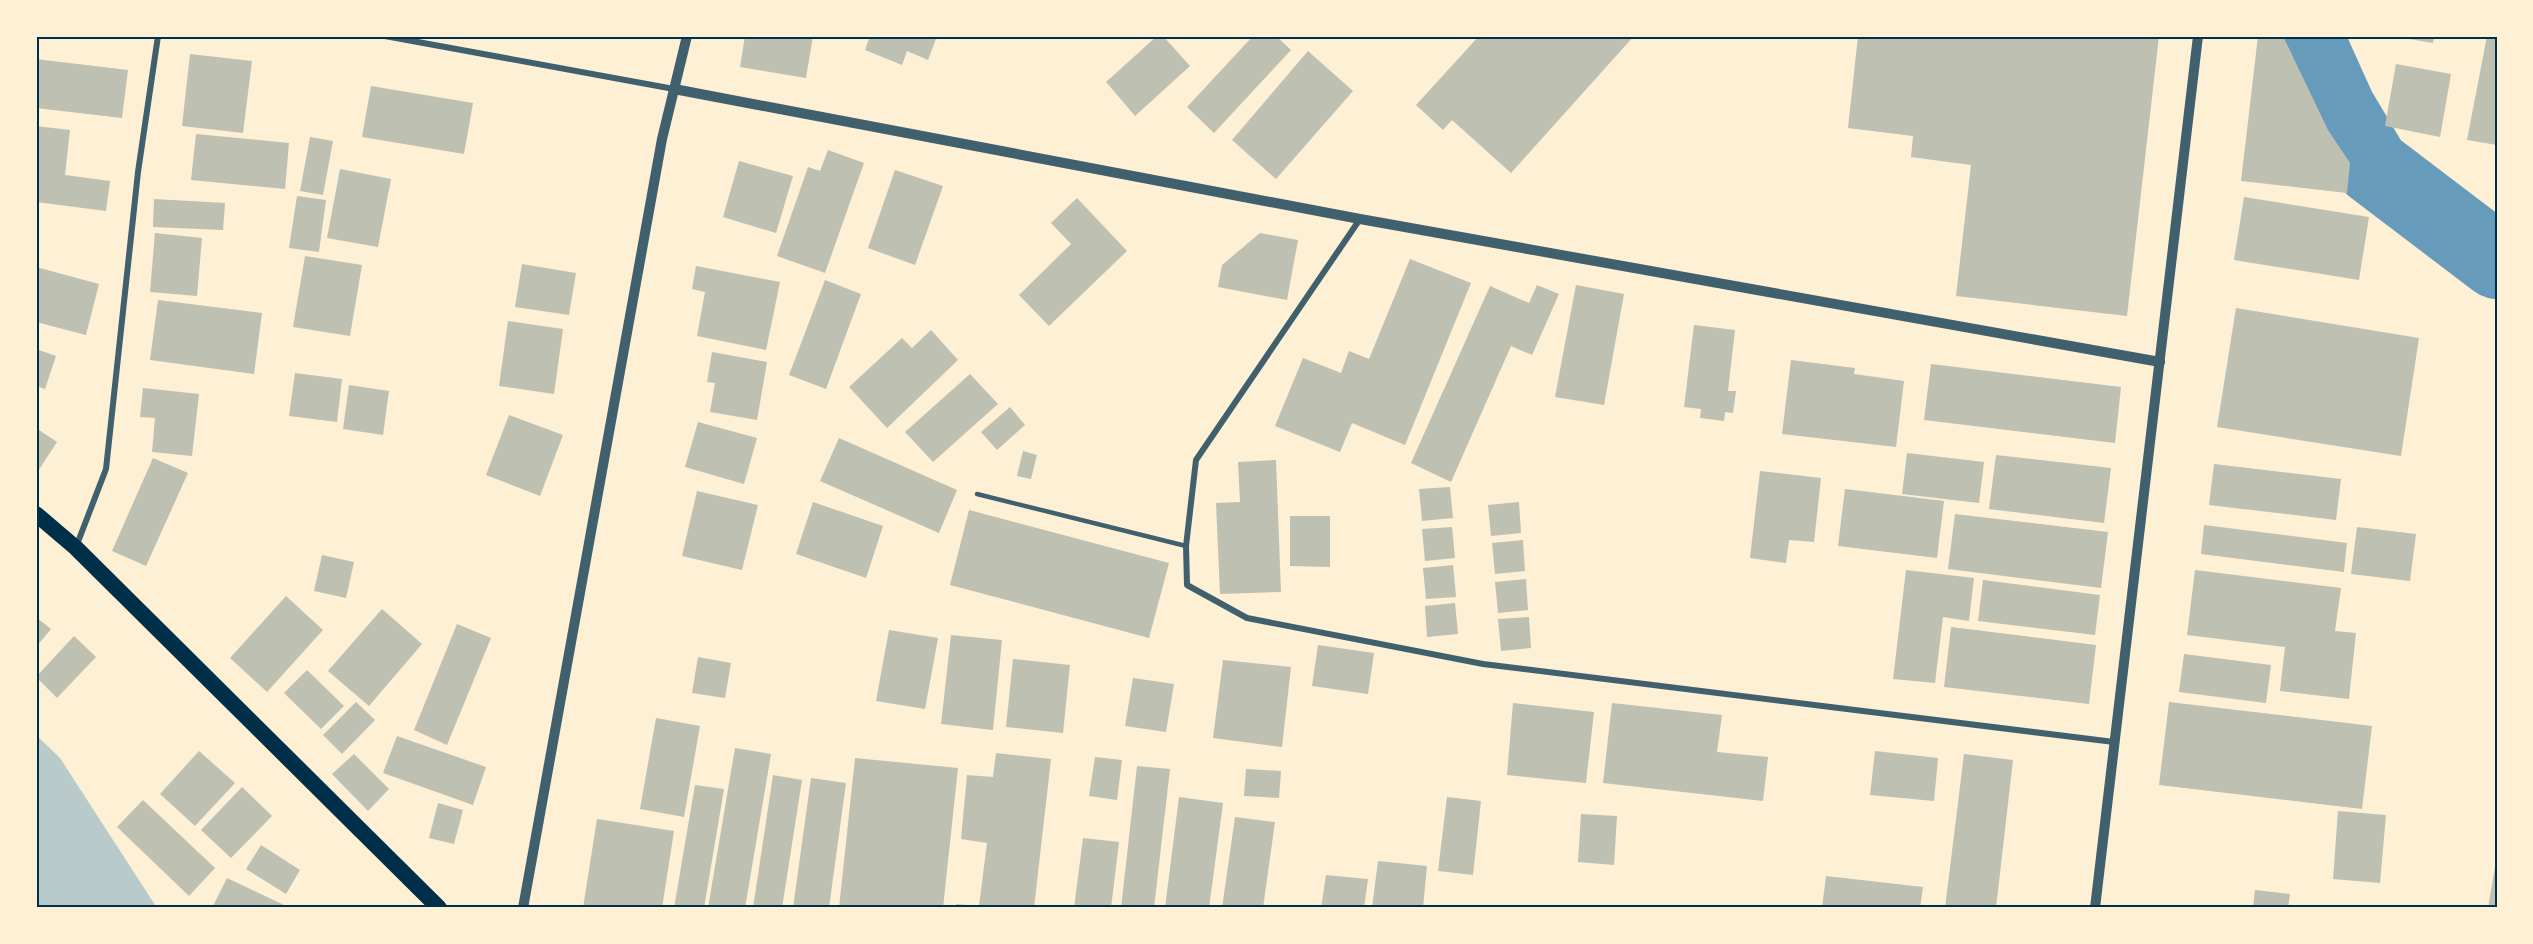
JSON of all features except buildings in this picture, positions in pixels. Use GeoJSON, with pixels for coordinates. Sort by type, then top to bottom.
{"type":"FeatureCollection","features":[{"type":"Feature","properties":{"kind":"highway"},"geometry":{"type":"LineString","coordinates":[[36,514],[76,548],[439,908]]}},
{"type":"Feature","properties":{"kind":"street"},"geometry":{"type":"LineString","coordinates":[[76,548],[106,469],[138,172],[158,36]]}},
{"type":"Feature","properties":{"kind":"street"},"geometry":{"type":"LineString","coordinates":[[385,36],[1360,219],[2160,362]]}},
{"type":"Feature","properties":{"kind":"street"},"geometry":{"type":"LineString","coordinates":[[523,908],[662,139],[687,36]]}},
{"type":"Feature","properties":{"kind":"street"},"geometry":{"type":"LineString","coordinates":[[2095,908],[2198,36]]}},
{"type":"Feature","properties":{"kind":"street"},"geometry":{"type":"LineString","coordinates":[[1360,219],[1196,459],[1186,546],[1187,585],[1247,618],[1484,664],[2114,742]]}},
{"type":"Feature","properties":{"kind":"lane"},"geometry":{"type":"LineString","coordinates":[[977,494],[1186,546]]}},
{"type":"Feature","properties":{"kind":"shaded area"},"geometry":{"type":"Polygon","coordinates":[[[36,735],[60,758],[157,908],[36,908],[36,735]]]}},
{"type":"Feature","properties":{"kind":"waterway"},"geometry":{"type":"LineString","coordinates":[[2305,36],[2338,109],[2372,166],[2497,261]]}}]}
